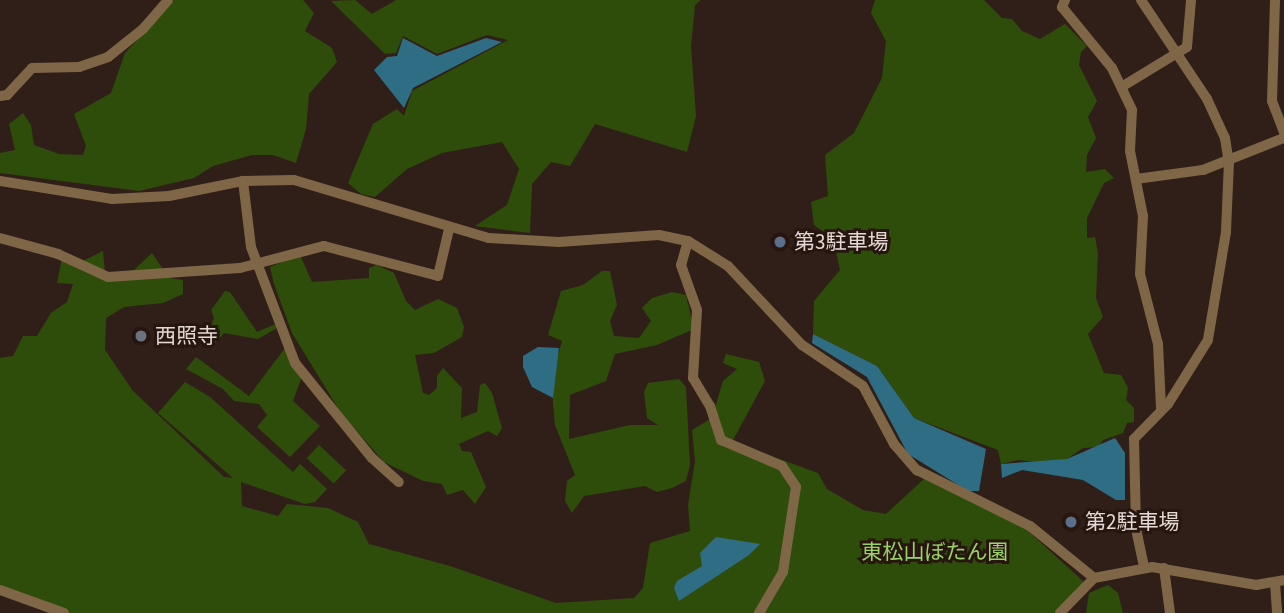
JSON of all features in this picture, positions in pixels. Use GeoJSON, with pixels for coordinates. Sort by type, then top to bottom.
{"type":"FeatureCollection","features":[{"type":"Feature","properties":{"kind":"street"},"geometry":{"type":"LineString","coordinates":[[0,96],[10,92],[32,68],[79,67],[108,57],[143,29],[168,0]]}},
{"type":"Feature","properties":{"kind":"street"},"geometry":{"type":"LineString","coordinates":[[1065,0],[1062,7],[1123,86],[1132,110],[1130,151],[1143,216],[1140,274],[1158,344],[1161,408]]}},
{"type":"Feature","properties":{"kind":"street"},"geometry":{"type":"LineString","coordinates":[[1141,0],[1179,51],[1216,117],[1229,162],[1226,232],[1208,340],[1133,444],[1136,528],[1144,568]]}},
{"type":"Feature","properties":{"kind":"street"},"geometry":{"type":"LineString","coordinates":[[1123,86],[1187,47],[1191,0]]}},
{"type":"Feature","properties":{"kind":"street"},"geometry":{"type":"LineString","coordinates":[[1136,179],[1172,176],[1229,162],[1284,136],[1272,101],[1275,0]]}},
{"type":"Feature","properties":{"kind":"street"},"geometry":{"type":"LineString","coordinates":[[0,181],[131,199],[243,180],[311,184],[449,229],[530,242],[659,235],[688,241],[728,266],[802,345],[863,386],[894,444],[917,470],[1030,526],[1094,578]]}},
{"type":"Feature","properties":{"kind":"street"},"geometry":{"type":"LineString","coordinates":[[243,180],[251,247],[303,375],[372,458],[399,482]]}},
{"type":"Feature","properties":{"kind":"street"},"geometry":{"type":"LineString","coordinates":[[0,237],[58,254],[108,277],[258,264],[332,246],[417,274],[438,276],[449,229]]}},
{"type":"Feature","properties":{"kind":"street"},"geometry":{"type":"LineString","coordinates":[[688,241],[681,265],[697,310],[693,379],[710,405],[721,440],[782,466],[796,487],[783,572],[759,613]]}},
{"type":"Feature","properties":{"kind":"street"},"geometry":{"type":"LineString","coordinates":[[1060,613],[1094,578],[1144,568],[1164,568],[1256,585],[1279,582],[1277,613]]}},
{"type":"Feature","properties":{"kind":"street"},"geometry":{"type":"LineString","coordinates":[[1164,568],[1170,613]]}},
{"type":"Feature","properties":{"kind":"street"},"geometry":{"type":"LineString","coordinates":[[0,590],[64,613]]}},
{"type":"Feature","properties":{"kind":"green space"},"geometry":{"type":"Polygon","coordinates":[[[174,0],[303,0],[314,13],[305,31],[332,48],[337,62],[309,94],[306,129],[296,163],[273,155],[252,155],[213,166],[194,178],[139,191],[0,173],[0,153],[15,150],[9,124],[23,113],[31,125],[34,145],[59,154],[83,155],[86,146],[74,114],[111,93],[125,53],[174,0]]]}},
{"type":"Feature","properties":{"kind":"green space"},"geometry":{"type":"Polygon","coordinates":[[[355,0],[372,14],[396,0],[701,0],[695,5],[691,46],[696,116],[687,152],[595,124],[570,166],[551,162],[532,184],[530,233],[475,226],[507,205],[519,169],[502,142],[442,153],[407,169],[375,197],[361,194],[348,183],[373,124],[397,109],[404,116],[412,91],[508,40],[487,35],[437,54],[403,36],[396,53],[385,54],[331,1],[355,0]]]}},
{"type":"Feature","properties":{"kind":"green space"},"geometry":{"type":"Polygon","coordinates":[[[875,0],[984,0],[1002,18],[1012,19],[1022,31],[1040,39],[1065,24],[1087,46],[1081,52],[1079,65],[1097,101],[1088,117],[1096,138],[1087,155],[1086,172],[1105,169],[1114,178],[1104,183],[1087,218],[1087,238],[1095,237],[1098,253],[1096,298],[1103,317],[1088,334],[1104,373],[1121,375],[1128,388],[1126,400],[1134,408],[1134,422],[1127,423],[1123,433],[1103,440],[1098,447],[1083,448],[1067,459],[1047,463],[1018,460],[1001,464],[998,450],[914,418],[877,366],[813,334],[814,301],[840,270],[833,238],[814,225],[811,202],[828,196],[825,155],[854,133],[882,78],[886,41],[871,13],[875,0]]]}},
{"type":"Feature","properties":{"kind":"green space","name":"東松山ぼたん園"},"geometry":{"type":"Polygon","coordinates":[[[103,251],[105,274],[134,270],[152,253],[169,278],[183,280],[183,294],[163,303],[124,307],[106,318],[105,350],[133,391],[224,477],[233,478],[158,413],[185,382],[210,397],[293,472],[300,464],[327,489],[315,502],[305,504],[241,482],[242,506],[278,516],[287,504],[328,508],[358,522],[369,544],[450,566],[556,603],[634,598],[643,588],[650,543],[690,531],[688,505],[695,461],[692,430],[712,418],[723,381],[737,369],[723,363],[726,354],[759,362],[765,381],[732,442],[818,473],[827,489],[863,510],[886,514],[924,479],[1026,529],[1085,583],[1055,613],[57,613],[0,586],[0,358],[13,356],[23,336],[37,336],[51,313],[67,302],[73,284],[57,283],[62,258],[83,261],[103,251]]]}},
{"type":"Feature","properties":{"kind":"green space"},"geometry":{"type":"Polygon","coordinates":[[[300,255],[312,282],[369,278],[369,268],[377,265],[394,273],[406,301],[415,310],[438,299],[457,308],[464,327],[462,337],[434,353],[415,355],[423,393],[429,395],[437,388],[437,376],[443,368],[462,388],[461,418],[477,412],[480,385],[485,383],[492,393],[502,428],[497,436],[488,431],[459,444],[462,451],[471,452],[486,487],[475,504],[463,490],[447,495],[442,484],[423,481],[384,462],[341,413],[292,333],[274,284],[270,267],[300,255]]]}},
{"type":"Feature","properties":{"kind":"green space"},"geometry":{"type":"Polygon","coordinates":[[[602,271],[610,271],[617,305],[610,321],[614,336],[639,338],[651,321],[642,308],[652,298],[672,292],[686,295],[694,329],[657,345],[615,354],[606,381],[570,395],[569,439],[630,425],[658,425],[647,418],[644,392],[648,383],[679,379],[686,387],[690,465],[686,481],[672,488],[657,492],[645,486],[584,496],[572,513],[565,501],[567,481],[575,475],[555,425],[553,404],[553,373],[562,341],[548,335],[561,291],[583,285],[602,271]]]}},
{"type":"Feature","properties":{"kind":"green space"},"geometry":{"type":"Polygon","coordinates":[[[225,291],[230,292],[257,332],[278,323],[277,328],[258,339],[224,333],[215,343],[204,343],[214,318],[211,310],[225,291]]]}},
{"type":"Feature","properties":{"kind":"green space"},"geometry":{"type":"Polygon","coordinates":[[[285,348],[304,371],[293,401],[320,426],[290,457],[257,427],[267,415],[259,404],[234,401],[223,389],[186,369],[196,357],[249,396],[285,348]]]}},
{"type":"Feature","properties":{"kind":"green space"},"geometry":{"type":"Polygon","coordinates":[[[319,445],[346,470],[334,483],[307,458],[319,445]]]}},
{"type":"Feature","properties":{"kind":"green space"},"geometry":{"type":"Polygon","coordinates":[[[1108,585],[1118,593],[1123,613],[1086,613],[1089,593],[1108,585]]]}},
{"type":"Feature","properties":{"kind":"water"},"geometry":{"type":"Polygon","coordinates":[[[403,38],[437,56],[486,38],[502,42],[413,88],[404,108],[374,70],[387,57],[397,56],[403,38]]]}},
{"type":"Feature","properties":{"kind":"water"},"geometry":{"type":"Polygon","coordinates":[[[813,334],[877,366],[914,418],[986,449],[979,491],[968,491],[908,454],[867,377],[812,343],[813,334]]]}},
{"type":"Feature","properties":{"kind":"water"},"geometry":{"type":"Polygon","coordinates":[[[538,347],[559,348],[553,398],[532,387],[523,367],[523,356],[538,347]]]}},
{"type":"Feature","properties":{"kind":"water"},"geometry":{"type":"Polygon","coordinates":[[[1115,438],[1125,453],[1125,500],[1116,500],[1083,480],[1022,470],[1002,478],[1001,464],[1067,459],[1115,438]]]}},
{"type":"Feature","properties":{"kind":"water"},"geometry":{"type":"Polygon","coordinates":[[[716,537],[760,544],[749,555],[679,601],[674,588],[677,581],[702,566],[700,553],[716,537]]]}},
{"type":"Feature","properties":{"kind":"place","name":"第3駐車場"},"geometry":{"type":"Point","coordinates":[780,242]}},
{"type":"Feature","properties":{"kind":"place","name":"西照寺"},"geometry":{"type":"Point","coordinates":[141,336]}},
{"type":"Feature","properties":{"kind":"place","name":"第2駐車場"},"geometry":{"type":"Point","coordinates":[1071,522]}}]}
